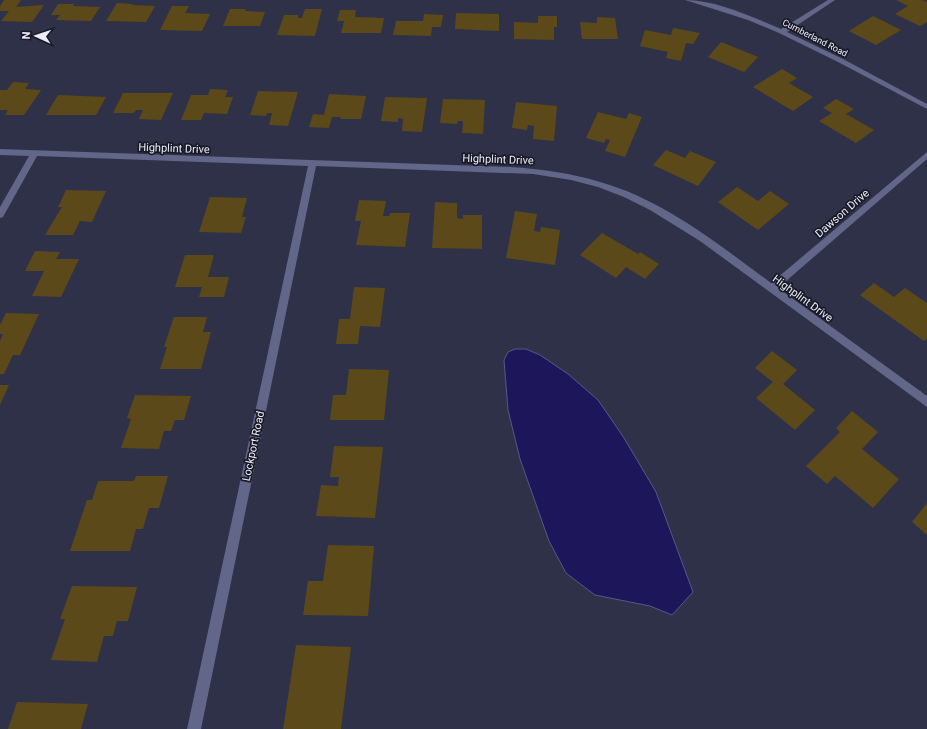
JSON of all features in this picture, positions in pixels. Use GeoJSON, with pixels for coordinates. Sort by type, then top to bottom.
{"type":"FeatureCollection","features":[{"type":"Feature","properties":{"kind":"street","name":"Cumberland Road"},"geometry":{"type":"LineString","coordinates":[[688,0],[732,12],[783,31],[927,107]]}},
{"type":"Feature","properties":{"kind":"street"},"geometry":{"type":"LineString","coordinates":[[783,31],[832,0]]}},
{"type":"Feature","properties":{"kind":"street","name":"Highplint Drive"},"geometry":{"type":"LineString","coordinates":[[0,152],[510,170],[540,172],[572,177],[623,193],[659,210],[681,223],[927,402]]}},
{"type":"Feature","properties":{"kind":"street"},"geometry":{"type":"LineString","coordinates":[[0,215],[34,154]]}},
{"type":"Feature","properties":{"kind":"street","name":"Dawson Drive"},"geometry":{"type":"LineString","coordinates":[[771,288],[927,155]]}},
{"type":"Feature","properties":{"kind":"street","name":"Lockport Road"},"geometry":{"type":"LineString","coordinates":[[194,729],[312,164]]}},
{"type":"Feature","properties":{"kind":"shaded area"},"geometry":{"type":"Polygon","coordinates":[[[515,349],[526,349],[540,355],[568,374],[598,400],[624,438],[656,492],[693,592],[672,615],[650,606],[595,595],[566,573],[549,541],[520,459],[508,410],[504,360],[508,352],[515,349]]]}},
{"type":"Feature","properties":{"kind":"building"},"geometry":{"type":"Polygon","coordinates":[[[4,0],[21,0],[16,7],[44,5],[32,22],[1,21],[9,11],[0,11],[0,6],[4,0]]]}},
{"type":"Feature","properties":{"kind":"building"},"geometry":{"type":"Polygon","coordinates":[[[896,0],[922,0],[927,2],[927,22],[920,26],[895,14],[908,6],[896,0]]]}},
{"type":"Feature","properties":{"kind":"building"},"geometry":{"type":"Polygon","coordinates":[[[117,3],[155,6],[146,22],[106,21],[117,3]]]}},
{"type":"Feature","properties":{"kind":"building"},"geometry":{"type":"Polygon","coordinates":[[[58,4],[100,7],[91,21],[56,20],[60,15],[51,15],[58,4]]]}},
{"type":"Feature","properties":{"kind":"building"},"geometry":{"type":"Polygon","coordinates":[[[172,6],[189,6],[185,13],[210,14],[202,31],[160,30],[172,6]]]}},
{"type":"Feature","properties":{"kind":"building"},"geometry":{"type":"Polygon","coordinates":[[[230,9],[246,9],[245,11],[265,12],[260,26],[223,26],[230,9]]]}},
{"type":"Feature","properties":{"kind":"building"},"geometry":{"type":"Polygon","coordinates":[[[305,9],[322,9],[315,36],[277,35],[284,15],[298,15],[298,18],[302,18],[305,9]]]}},
{"type":"Feature","properties":{"kind":"building"},"geometry":{"type":"Polygon","coordinates":[[[340,10],[356,10],[355,17],[384,18],[381,33],[341,33],[344,21],[337,21],[340,10]]]}},
{"type":"Feature","properties":{"kind":"building"},"geometry":{"type":"Polygon","coordinates":[[[456,13],[499,14],[499,31],[455,29],[456,13]]]}},
{"type":"Feature","properties":{"kind":"building"},"geometry":{"type":"Polygon","coordinates":[[[424,14],[443,15],[441,27],[432,27],[431,36],[393,35],[396,21],[423,21],[424,14]]]}},
{"type":"Feature","properties":{"kind":"building"},"geometry":{"type":"Polygon","coordinates":[[[538,16],[557,16],[557,27],[554,27],[554,40],[514,39],[514,22],[538,23],[538,16]]]}},
{"type":"Feature","properties":{"kind":"building"},"geometry":{"type":"Polygon","coordinates":[[[873,16],[901,30],[876,45],[849,31],[873,16]]]}},
{"type":"Feature","properties":{"kind":"building"},"geometry":{"type":"Polygon","coordinates":[[[597,17],[615,18],[618,39],[582,39],[580,22],[597,23],[597,17]]]}},
{"type":"Feature","properties":{"kind":"building"},"geometry":{"type":"Polygon","coordinates":[[[673,28],[700,33],[693,44],[686,43],[681,61],[666,58],[668,52],[640,46],[645,30],[671,35],[673,28]]]}},
{"type":"Feature","properties":{"kind":"building"},"geometry":{"type":"Polygon","coordinates":[[[721,42],[758,57],[744,72],[708,57],[721,42]]]}},
{"type":"Feature","properties":{"kind":"building"},"geometry":{"type":"Polygon","coordinates":[[[782,69],[797,78],[789,83],[813,97],[793,111],[753,87],[782,69]]]}},
{"type":"Feature","properties":{"kind":"building"},"geometry":{"type":"Polygon","coordinates":[[[13,82],[29,83],[25,89],[41,90],[24,115],[5,115],[8,110],[0,110],[0,90],[7,90],[13,82]]]}},
{"type":"Feature","properties":{"kind":"building"},"geometry":{"type":"Polygon","coordinates":[[[210,89],[228,90],[225,97],[233,97],[227,114],[204,113],[201,120],[181,120],[191,95],[208,95],[210,89]]]}},
{"type":"Feature","properties":{"kind":"building"},"geometry":{"type":"Polygon","coordinates":[[[258,91],[298,92],[288,126],[269,125],[272,113],[267,113],[266,116],[250,115],[258,91]]]}},
{"type":"Feature","properties":{"kind":"building"},"geometry":{"type":"Polygon","coordinates":[[[123,93],[173,93],[161,120],[139,119],[143,110],[136,110],[134,113],[113,113],[123,93]]]}},
{"type":"Feature","properties":{"kind":"building"},"geometry":{"type":"Polygon","coordinates":[[[329,94],[366,96],[361,119],[340,119],[341,117],[332,117],[329,128],[309,127],[313,114],[324,115],[329,94]]]}},
{"type":"Feature","properties":{"kind":"building"},"geometry":{"type":"Polygon","coordinates":[[[58,95],[106,97],[96,115],[46,115],[58,95]]]}},
{"type":"Feature","properties":{"kind":"building"},"geometry":{"type":"Polygon","coordinates":[[[385,97],[427,98],[422,132],[402,131],[403,119],[398,118],[398,122],[381,121],[385,97]]]}},
{"type":"Feature","properties":{"kind":"building"},"geometry":{"type":"Polygon","coordinates":[[[443,99],[485,100],[483,134],[462,133],[463,121],[458,121],[457,124],[440,123],[443,99]]]}},
{"type":"Feature","properties":{"kind":"building"},"geometry":{"type":"Polygon","coordinates":[[[836,99],[854,109],[846,114],[874,130],[856,143],[819,121],[832,113],[823,108],[836,99]]]}},
{"type":"Feature","properties":{"kind":"building"},"geometry":{"type":"Polygon","coordinates":[[[516,102],[557,106],[554,141],[533,139],[534,126],[528,125],[527,130],[512,128],[516,102]]]}},
{"type":"Feature","properties":{"kind":"building"},"geometry":{"type":"Polygon","coordinates":[[[598,112],[626,119],[629,113],[642,117],[625,157],[605,151],[610,140],[606,139],[604,143],[586,138],[598,112]]]}},
{"type":"Feature","properties":{"kind":"building"},"geometry":{"type":"Polygon","coordinates":[[[666,150],[685,158],[690,151],[716,162],[698,186],[653,165],[666,150]]]}},
{"type":"Feature","properties":{"kind":"building"},"geometry":{"type":"Polygon","coordinates":[[[737,187],[758,201],[770,191],[789,204],[758,230],[718,202],[737,187]]]}},
{"type":"Feature","properties":{"kind":"building"},"geometry":{"type":"Polygon","coordinates":[[[66,190],[106,191],[92,222],[80,221],[73,235],[45,235],[62,207],[58,207],[66,190]]]}},
{"type":"Feature","properties":{"kind":"building"},"geometry":{"type":"Polygon","coordinates":[[[210,197],[247,198],[242,217],[246,217],[241,233],[199,232],[210,197]]]}},
{"type":"Feature","properties":{"kind":"building"},"geometry":{"type":"Polygon","coordinates":[[[359,200],[386,201],[383,216],[389,216],[390,213],[410,213],[405,247],[356,245],[361,221],[355,221],[359,200]]]}},
{"type":"Feature","properties":{"kind":"building"},"geometry":{"type":"Polygon","coordinates":[[[435,202],[457,203],[457,218],[463,219],[463,215],[482,215],[482,249],[432,248],[435,202]]]}},
{"type":"Feature","properties":{"kind":"building"},"geometry":{"type":"Polygon","coordinates":[[[515,211],[537,214],[534,231],[540,232],[541,227],[560,230],[555,265],[506,258],[515,211]]]}},
{"type":"Feature","properties":{"kind":"building"},"geometry":{"type":"Polygon","coordinates":[[[602,233],[638,254],[640,252],[659,264],[645,279],[626,267],[616,278],[580,255],[602,233]]]}},
{"type":"Feature","properties":{"kind":"building"},"geometry":{"type":"Polygon","coordinates":[[[35,251],[60,252],[56,259],[79,259],[61,297],[32,296],[44,271],[25,271],[35,251]]]}},
{"type":"Feature","properties":{"kind":"building"},"geometry":{"type":"Polygon","coordinates":[[[185,255],[214,255],[208,277],[229,277],[224,297],[199,297],[202,287],[175,287],[185,255]]]}},
{"type":"Feature","properties":{"kind":"building"},"geometry":{"type":"Polygon","coordinates":[[[874,283],[894,297],[905,288],[927,303],[927,338],[924,341],[860,295],[874,283]]]}},
{"type":"Feature","properties":{"kind":"building"},"geometry":{"type":"Polygon","coordinates":[[[354,287],[385,288],[380,327],[360,326],[358,344],[336,344],[339,319],[350,319],[354,287]]]}},
{"type":"Feature","properties":{"kind":"building"},"geometry":{"type":"Polygon","coordinates":[[[6,313],[39,314],[20,355],[13,355],[4,374],[0,374],[0,341],[3,334],[0,334],[0,325],[6,313]]]}},
{"type":"Feature","properties":{"kind":"building"},"geometry":{"type":"Polygon","coordinates":[[[174,317],[207,317],[203,332],[211,332],[201,369],[160,369],[167,347],[164,347],[174,317]]]}},
{"type":"Feature","properties":{"kind":"building"},"geometry":{"type":"Polygon","coordinates":[[[772,351],[797,370],[783,384],[815,410],[795,430],[756,398],[773,382],[755,368],[772,351]]]}},
{"type":"Feature","properties":{"kind":"building"},"geometry":{"type":"Polygon","coordinates":[[[349,369],[389,370],[384,420],[330,420],[333,395],[346,395],[349,369]]]}},
{"type":"Feature","properties":{"kind":"building"},"geometry":{"type":"Polygon","coordinates":[[[0,385],[9,385],[0,405],[0,385]]]}},
{"type":"Feature","properties":{"kind":"building"},"geometry":{"type":"Polygon","coordinates":[[[135,395],[191,396],[184,420],[175,420],[171,431],[164,431],[159,449],[121,448],[131,419],[127,418],[135,395]]]}},
{"type":"Feature","properties":{"kind":"building"},"geometry":{"type":"Polygon","coordinates":[[[852,411],[878,432],[862,449],[899,479],[873,508],[835,476],[827,484],[806,466],[840,432],[836,428],[852,411]]]}},
{"type":"Feature","properties":{"kind":"building"},"geometry":{"type":"Polygon","coordinates":[[[334,446],[383,447],[375,518],[316,516],[321,485],[338,486],[339,477],[330,477],[334,446]]]}},
{"type":"Feature","properties":{"kind":"building"},"geometry":{"type":"Polygon","coordinates":[[[136,476],[168,476],[159,508],[149,508],[143,529],[136,529],[130,551],[70,551],[87,500],[92,500],[98,481],[134,481],[136,476]]]}},
{"type":"Feature","properties":{"kind":"building"},"geometry":{"type":"Polygon","coordinates":[[[927,503],[927,535],[912,522],[927,503]]]}},
{"type":"Feature","properties":{"kind":"building"},"geometry":{"type":"Polygon","coordinates":[[[328,545],[374,546],[368,616],[303,615],[308,581],[323,581],[328,545]]]}},
{"type":"Feature","properties":{"kind":"building"},"geometry":{"type":"Polygon","coordinates":[[[72,586],[137,587],[128,621],[117,621],[113,636],[104,636],[97,662],[51,660],[65,619],[60,619],[72,586]]]}},
{"type":"Feature","properties":{"kind":"building"},"geometry":{"type":"Polygon","coordinates":[[[296,645],[351,647],[341,729],[283,729],[296,645]]]}},
{"type":"Feature","properties":{"kind":"building"},"geometry":{"type":"Polygon","coordinates":[[[17,702],[88,704],[81,729],[8,729],[17,702]]]}}]}
